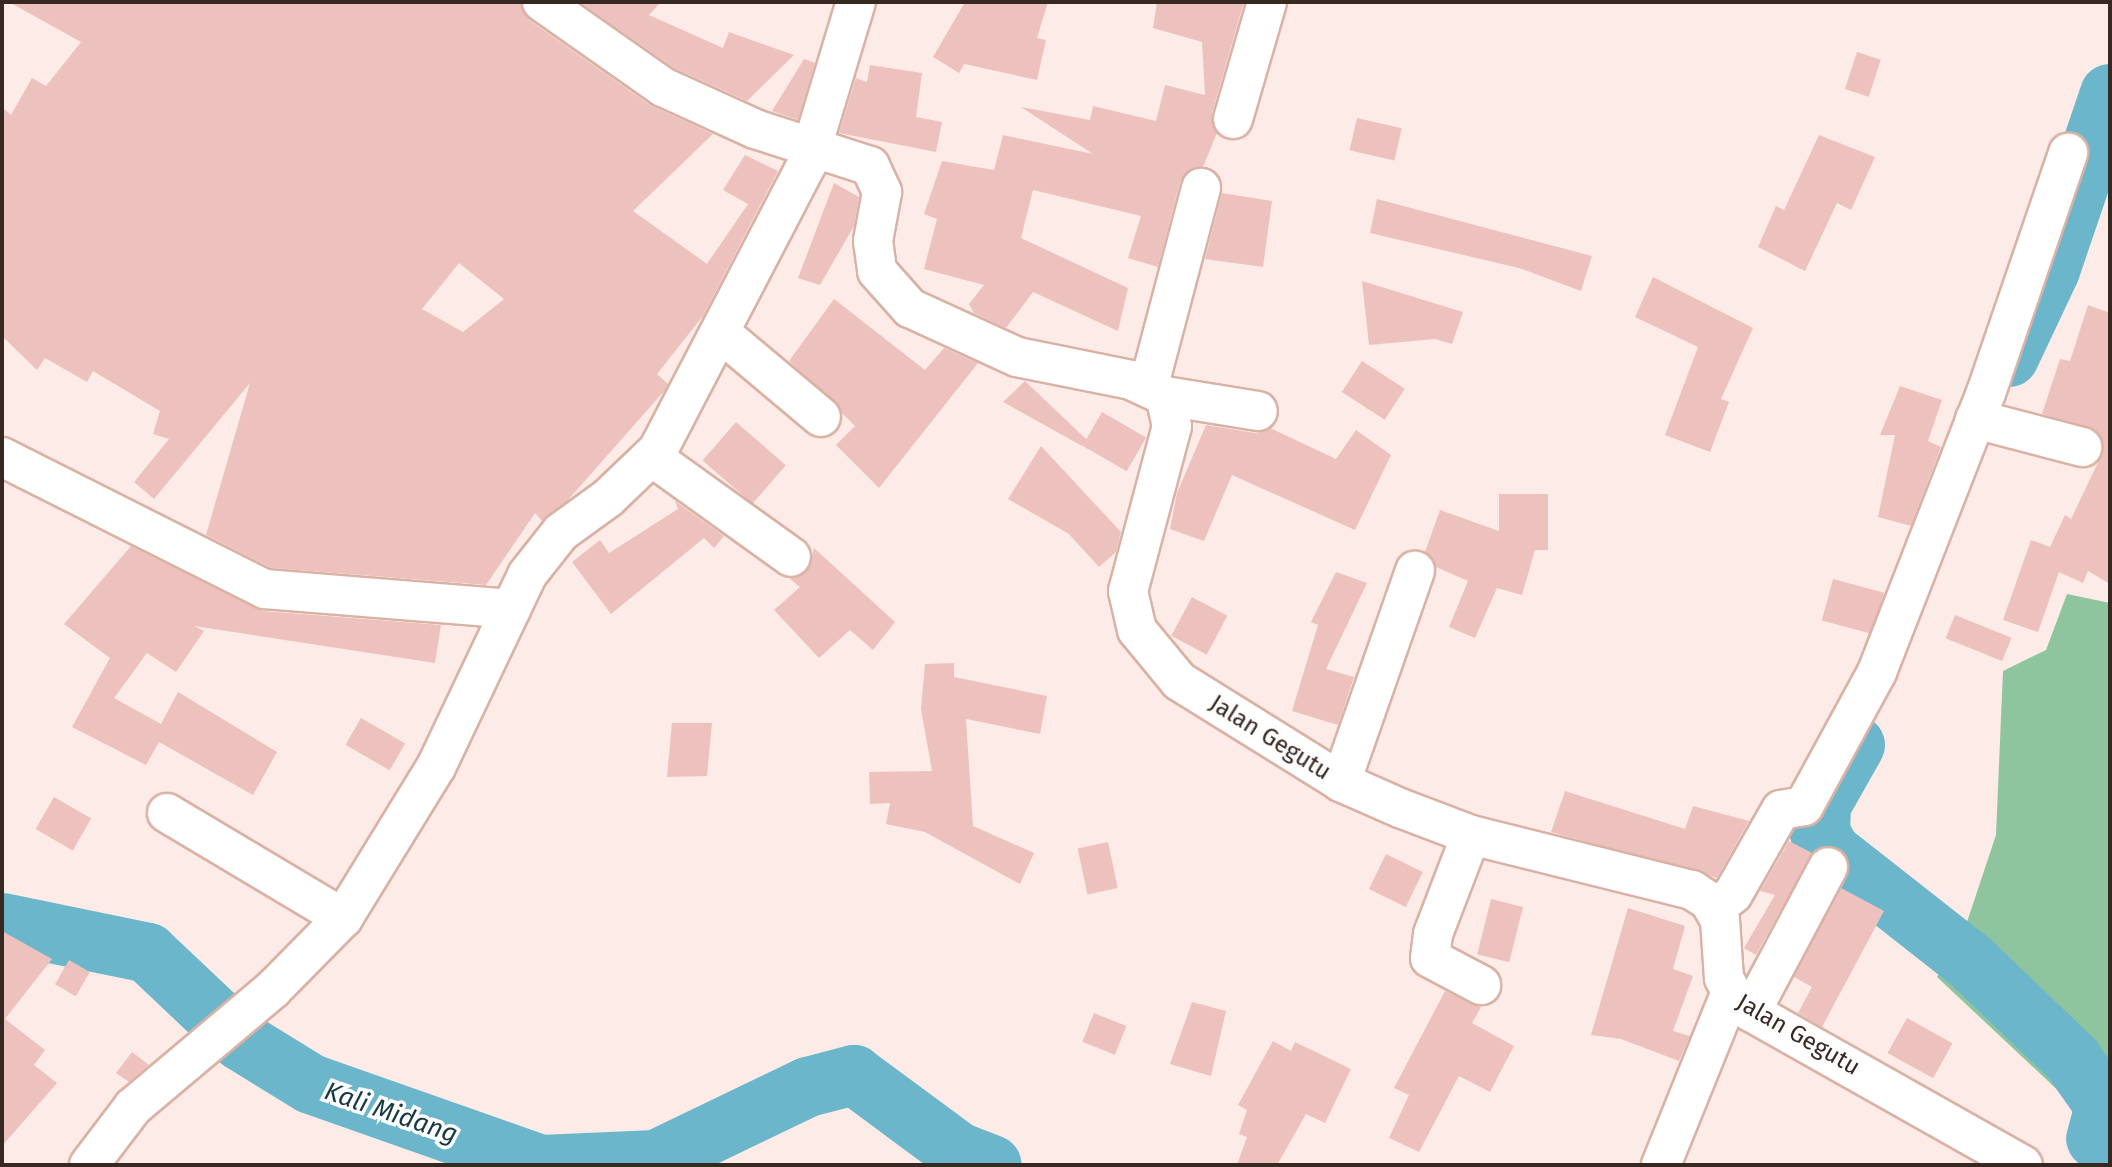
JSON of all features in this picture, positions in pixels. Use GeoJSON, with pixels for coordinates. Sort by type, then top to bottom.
{"type":"FeatureCollection","features":[{"type":"Feature","properties":{"kind":"street"},"geometry":{"type":"LineString","coordinates":[[542,2],[663,87],[812,150],[850,157],[879,177],[874,261],[881,281],[902,303],[1017,357],[1258,411]]}},
{"type":"Feature","properties":{"kind":"street"},"geometry":{"type":"LineString","coordinates":[[89,1165],[133,1107],[172,1070],[273,989],[342,918],[436,767],[510,608],[561,532],[652,457],[722,334],[812,150],[856,2]]}},
{"type":"Feature","properties":{"kind":"street"},"geometry":{"type":"LineString","coordinates":[[1233,119],[1267,2]]}},
{"type":"Feature","properties":{"kind":"street"},"geometry":{"type":"LineString","coordinates":[[1715,909],[1733,894],[1781,810],[1804,806],[1895,632],[1986,422],[2068,153]]}},
{"type":"Feature","properties":{"kind":"street"},"geometry":{"type":"LineString","coordinates":[[1157,390],[1201,188]]}},
{"type":"Feature","properties":{"kind":"street"},"geometry":{"type":"LineString","coordinates":[[722,334],[821,417]]}},
{"type":"Feature","properties":{"kind":"street","name":"Jalan Gegutu"},"geometry":{"type":"LineString","coordinates":[[1157,390],[1172,426],[1130,568],[1128,592],[1138,630],[1180,681],[1341,782],[1471,835],[1671,882],[1715,909],[1740,1005],[2023,1165]]}},
{"type":"Feature","properties":{"kind":"street"},"geometry":{"type":"LineString","coordinates":[[1986,422],[2082,447]]}},
{"type":"Feature","properties":{"kind":"street"},"geometry":{"type":"LineString","coordinates":[[2,457],[265,589],[510,608]]}},
{"type":"Feature","properties":{"kind":"street"},"geometry":{"type":"LineString","coordinates":[[652,457],[791,557]]}},
{"type":"Feature","properties":{"kind":"street"},"geometry":{"type":"LineString","coordinates":[[1341,782],[1415,571]]}},
{"type":"Feature","properties":{"kind":"street"},"geometry":{"type":"LineString","coordinates":[[167,813],[342,918]]}},
{"type":"Feature","properties":{"kind":"street"},"geometry":{"type":"LineString","coordinates":[[1471,835],[1430,958],[1481,985]]}},
{"type":"Feature","properties":{"kind":"street"},"geometry":{"type":"LineString","coordinates":[[1661,1165],[1740,1005],[1828,867]]}},
{"type":"Feature","properties":{"kind":"green space"},"geometry":{"type":"Polygon","coordinates":[[[2067,594],[2110,603],[2110,1098],[2066,1098],[1937,977],[1965,928],[1996,835],[2003,671],[2046,650],[2067,594]]]}},
{"type":"Feature","properties":{"kind":"building"},"geometry":{"type":"Polygon","coordinates":[[[9,2],[520,2],[529,20],[650,105],[713,134],[633,211],[707,264],[748,204],[723,190],[745,155],[778,171],[703,316],[657,374],[668,384],[665,390],[568,500],[542,521],[535,513],[486,585],[271,568],[206,535],[250,383],[154,499],[134,482],[169,439],[153,434],[160,411],[93,371],[87,382],[45,358],[37,370],[2,336],[2,107],[11,115],[32,78],[46,86],[81,42],[9,2]],[[459,263],[422,309],[463,332],[504,299],[459,263]]]}},
{"type":"Feature","properties":{"kind":"building"},"geometry":{"type":"Polygon","coordinates":[[[580,2],[661,2],[649,15],[723,48],[729,32],[794,55],[747,101],[674,68],[580,2]]]}},
{"type":"Feature","properties":{"kind":"building"},"geometry":{"type":"Polygon","coordinates":[[[965,2],[1048,2],[1037,38],[1046,40],[1037,80],[964,64],[959,73],[933,57],[965,2]]]}},
{"type":"Feature","properties":{"kind":"building"},"geometry":{"type":"Polygon","coordinates":[[[1157,2],[1244,2],[1212,113],[1217,133],[1203,167],[1180,182],[1158,267],[1128,258],[1141,216],[1033,190],[1021,238],[1128,288],[1118,331],[1033,292],[1006,328],[974,313],[969,304],[984,285],[924,269],[937,219],[924,214],[942,161],[994,170],[1003,135],[1093,154],[1021,107],[1090,120],[1093,106],[1156,121],[1165,85],[1205,95],[1202,42],[1153,28],[1157,2]]]}},
{"type":"Feature","properties":{"kind":"building"},"geometry":{"type":"Polygon","coordinates":[[[1857,52],[1881,60],[1869,97],[1845,89],[1857,52]]]}},
{"type":"Feature","properties":{"kind":"building"},"geometry":{"type":"Polygon","coordinates":[[[804,59],[815,63],[798,120],[772,111],[804,59]]]}},
{"type":"Feature","properties":{"kind":"building"},"geometry":{"type":"Polygon","coordinates":[[[870,65],[922,73],[916,117],[942,122],[936,152],[839,133],[856,78],[867,82],[870,65]]]}},
{"type":"Feature","properties":{"kind":"building"},"geometry":{"type":"Polygon","coordinates":[[[1357,118],[1402,128],[1394,161],[1350,150],[1357,118]]]}},
{"type":"Feature","properties":{"kind":"building"},"geometry":{"type":"Polygon","coordinates":[[[1819,135],[1875,157],[1851,210],[1837,203],[1805,271],[1758,247],[1776,206],[1784,210],[1819,135]]]}},
{"type":"Feature","properties":{"kind":"building"},"geometry":{"type":"Polygon","coordinates":[[[834,183],[859,197],[854,226],[820,285],[798,278],[834,183]]]}},
{"type":"Feature","properties":{"kind":"building"},"geometry":{"type":"Polygon","coordinates":[[[1222,193],[1272,201],[1263,267],[1205,259],[1222,193]]]}},
{"type":"Feature","properties":{"kind":"building"},"geometry":{"type":"Polygon","coordinates":[[[1377,199],[1592,256],[1581,291],[1519,268],[1370,233],[1377,199]]]}},
{"type":"Feature","properties":{"kind":"building"},"geometry":{"type":"Polygon","coordinates":[[[1653,277],[1753,328],[1721,399],[1729,402],[1710,452],[1665,435],[1698,347],[1635,317],[1653,277]]]}},
{"type":"Feature","properties":{"kind":"building"},"geometry":{"type":"Polygon","coordinates":[[[1362,281],[1463,312],[1452,344],[1435,339],[1369,345],[1362,281]]]}},
{"type":"Feature","properties":{"kind":"building"},"geometry":{"type":"Polygon","coordinates":[[[834,299],[925,370],[944,348],[978,363],[879,488],[836,445],[855,426],[789,361],[834,299]]]}},
{"type":"Feature","properties":{"kind":"building"},"geometry":{"type":"Polygon","coordinates":[[[2088,305],[2110,313],[2110,584],[2088,571],[2083,583],[2059,572],[2038,632],[2003,620],[2031,540],[2050,547],[2065,515],[2071,519],[2103,452],[2097,431],[2042,414],[2060,359],[2070,361],[2088,305]]]}},
{"type":"Feature","properties":{"kind":"building"},"geometry":{"type":"Polygon","coordinates":[[[1362,361],[1405,389],[1385,420],[1342,392],[1362,361]]]}},
{"type":"Feature","properties":{"kind":"building"},"geometry":{"type":"Polygon","coordinates":[[[1025,381],[1087,440],[1082,446],[1003,402],[1025,381]]]}},
{"type":"Feature","properties":{"kind":"building"},"geometry":{"type":"Polygon","coordinates":[[[1900,386],[1942,400],[1928,441],[1941,447],[1911,526],[1878,517],[1895,435],[1880,435],[1900,386]]]}},
{"type":"Feature","properties":{"kind":"building"},"geometry":{"type":"Polygon","coordinates":[[[1102,412],[1146,438],[1127,471],[1082,446],[1102,412]]]}},
{"type":"Feature","properties":{"kind":"building"},"geometry":{"type":"Polygon","coordinates":[[[736,422],[786,465],[752,504],[703,460],[736,422]]]}},
{"type":"Feature","properties":{"kind":"building"},"geometry":{"type":"Polygon","coordinates":[[[1206,425],[1255,433],[1270,428],[1336,459],[1356,430],[1391,455],[1355,530],[1232,475],[1204,541],[1170,529],[1177,493],[1206,425]]]}},
{"type":"Feature","properties":{"kind":"building"},"geometry":{"type":"Polygon","coordinates":[[[1041,446],[1121,532],[1116,552],[1099,567],[1069,534],[1008,499],[1041,446]]]}},
{"type":"Feature","properties":{"kind":"building"},"geometry":{"type":"Polygon","coordinates":[[[1499,494],[1548,494],[1548,550],[1535,550],[1522,595],[1497,588],[1475,638],[1449,627],[1468,581],[1436,567],[1425,552],[1440,510],[1499,531],[1499,494]]]}},
{"type":"Feature","properties":{"kind":"building"},"geometry":{"type":"Polygon","coordinates":[[[675,501],[724,536],[714,548],[704,538],[611,614],[572,562],[600,540],[609,553],[678,509],[675,501]]]}},
{"type":"Feature","properties":{"kind":"building"},"geometry":{"type":"Polygon","coordinates":[[[131,546],[263,611],[441,625],[435,663],[194,626],[204,631],[176,672],[147,653],[114,698],[161,724],[178,692],[277,752],[253,795],[159,742],[146,765],[72,727],[110,658],[64,624],[131,546]]]}},
{"type":"Feature","properties":{"kind":"building"},"geometry":{"type":"Polygon","coordinates":[[[814,548],[895,622],[873,650],[850,630],[819,658],[774,610],[800,587],[790,579],[808,570],[814,548]]]}},
{"type":"Feature","properties":{"kind":"building"},"geometry":{"type":"Polygon","coordinates":[[[1336,572],[1367,583],[1326,669],[1354,677],[1338,725],[1292,711],[1318,625],[1311,622],[1336,572]]]}},
{"type":"Feature","properties":{"kind":"building"},"geometry":{"type":"Polygon","coordinates":[[[1833,579],[1884,593],[1873,634],[1822,621],[1833,579]]]}},
{"type":"Feature","properties":{"kind":"building"},"geometry":{"type":"Polygon","coordinates":[[[1192,597],[1227,616],[1207,655],[1171,636],[1192,597]]]}},
{"type":"Feature","properties":{"kind":"building"},"geometry":{"type":"Polygon","coordinates":[[[1955,615],[2012,638],[2002,661],[1946,638],[1955,615]]]}},
{"type":"Feature","properties":{"kind":"building"},"geometry":{"type":"Polygon","coordinates":[[[954,663],[954,677],[1047,696],[1040,734],[966,719],[973,826],[1034,853],[1020,884],[925,832],[886,824],[890,803],[870,804],[869,772],[932,771],[921,709],[925,664],[954,663]]]}},
{"type":"Feature","properties":{"kind":"building"},"geometry":{"type":"Polygon","coordinates":[[[361,718],[405,744],[390,770],[346,745],[361,718]]]}},
{"type":"Feature","properties":{"kind":"building"},"geometry":{"type":"Polygon","coordinates":[[[672,723],[712,723],[707,776],[667,777],[672,723]]]}},
{"type":"Feature","properties":{"kind":"building"},"geometry":{"type":"Polygon","coordinates":[[[1565,791],[1685,829],[1693,806],[1749,821],[1717,878],[1551,832],[1565,791]]]}},
{"type":"Feature","properties":{"kind":"building"},"geometry":{"type":"Polygon","coordinates":[[[54,797],[91,818],[73,851],[36,829],[54,797]]]}},
{"type":"Feature","properties":{"kind":"building"},"geometry":{"type":"Polygon","coordinates":[[[1789,841],[1812,853],[1756,955],[1744,948],[1775,895],[1760,891],[1789,841]]]}},
{"type":"Feature","properties":{"kind":"building"},"geometry":{"type":"Polygon","coordinates":[[[1108,842],[1118,888],[1087,894],[1078,848],[1108,842]]]}},
{"type":"Feature","properties":{"kind":"building"},"geometry":{"type":"Polygon","coordinates":[[[1386,854],[1423,872],[1406,907],[1369,889],[1386,854]]]}},
{"type":"Feature","properties":{"kind":"building"},"geometry":{"type":"Polygon","coordinates":[[[1841,888],[1884,911],[1822,1027],[1798,1013],[1812,987],[1794,977],[1841,888]]]}},
{"type":"Feature","properties":{"kind":"building"},"geometry":{"type":"Polygon","coordinates":[[[1491,899],[1523,907],[1509,962],[1477,954],[1491,899]]]}},
{"type":"Feature","properties":{"kind":"building"},"geometry":{"type":"Polygon","coordinates":[[[1628,908],[1685,926],[1673,969],[1693,976],[1673,1031],[1690,1036],[1679,1061],[1621,1039],[1591,1035],[1628,908]]]}},
{"type":"Feature","properties":{"kind":"building"},"geometry":{"type":"Polygon","coordinates":[[[2,931],[52,959],[5,1019],[45,1050],[34,1065],[57,1083],[2,1146],[2,931]]]}},
{"type":"Feature","properties":{"kind":"building"},"geometry":{"type":"Polygon","coordinates":[[[69,960],[90,972],[76,996],[55,984],[69,960]]]}},
{"type":"Feature","properties":{"kind":"building"},"geometry":{"type":"Polygon","coordinates":[[[1445,991],[1481,1007],[1472,1023],[1514,1046],[1490,1092],[1459,1076],[1419,1152],[1389,1138],[1409,1095],[1394,1088],[1445,991]]]}},
{"type":"Feature","properties":{"kind":"building"},"geometry":{"type":"Polygon","coordinates":[[[1192,1002],[1226,1011],[1211,1076],[1170,1064],[1192,1002]]]}},
{"type":"Feature","properties":{"kind":"building"},"geometry":{"type":"Polygon","coordinates":[[[1094,1013],[1126,1026],[1115,1055],[1082,1042],[1094,1013]]]}},
{"type":"Feature","properties":{"kind":"building"},"geometry":{"type":"Polygon","coordinates":[[[1907,1018],[1952,1043],[1933,1078],[1888,1053],[1907,1018]]]}},
{"type":"Feature","properties":{"kind":"building"},"geometry":{"type":"Polygon","coordinates":[[[1273,1041],[1291,1051],[1295,1042],[1351,1069],[1325,1123],[1306,1114],[1277,1165],[1237,1165],[1247,1137],[1239,1134],[1247,1110],[1238,1105],[1273,1041]]]}},
{"type":"Feature","properties":{"kind":"building"},"geometry":{"type":"Polygon","coordinates":[[[132,1052],[149,1065],[129,1082],[116,1073],[132,1052]]]}},
{"type":"Feature","properties":{"kind":"waterway"},"geometry":{"type":"LineString","coordinates":[[2009,357],[2050,270],[2110,94]]}},
{"type":"Feature","properties":{"kind":"waterway"},"geometry":{"type":"LineString","coordinates":[[1855,745],[1821,805],[1820,833],[1831,852],[1972,963],[2072,1059],[2105,1106],[2096,1139]]}},
{"type":"Feature","properties":{"kind":"waterway","name":"Kali Midang"},"geometry":{"type":"LineString","coordinates":[[2,923],[148,953],[241,1041],[311,1084],[541,1165],[656,1160],[808,1087],[854,1075],[958,1152],[992,1165]]}}]}
